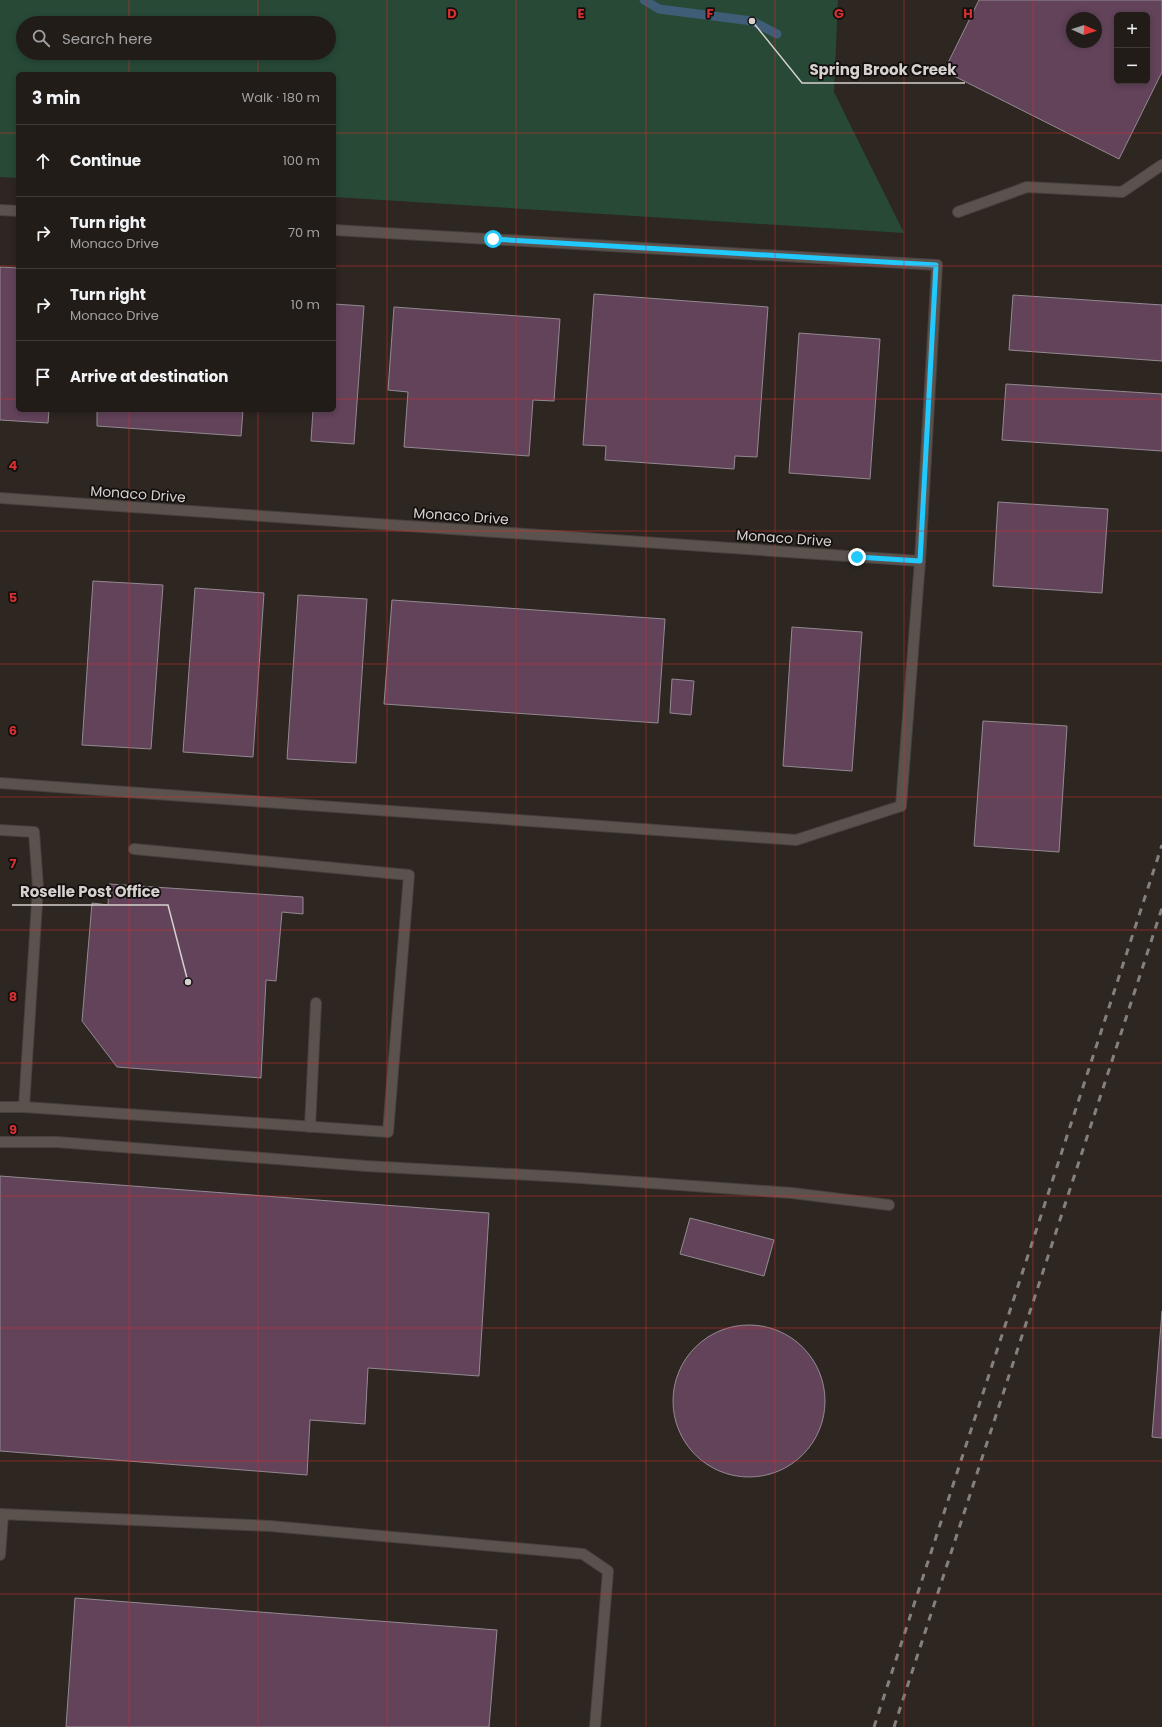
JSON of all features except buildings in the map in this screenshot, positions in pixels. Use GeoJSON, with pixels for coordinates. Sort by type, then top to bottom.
{"type":"FeatureCollection","features":[{"type":"Feature","properties":{"kind":"street"},"geometry":{"type":"LineString","coordinates":[[958,212],[1027,187],[1122,192],[1162,165]]}},
{"type":"Feature","properties":{"kind":"street"},"geometry":{"type":"LineString","coordinates":[[0,210],[16,211]]}},
{"type":"Feature","properties":{"kind":"street"},"geometry":{"type":"LineString","coordinates":[[0,783],[796,840],[901,806],[920,561],[936,265],[336,230]]}},
{"type":"Feature","properties":{"kind":"street","name":"Monaco Drive"},"geometry":{"type":"LineString","coordinates":[[0,498],[920,561]]}},
{"type":"Feature","properties":{"kind":"street"},"geometry":{"type":"LineString","coordinates":[[0,830],[34,832],[38,887],[24,1107]]}},
{"type":"Feature","properties":{"kind":"street"},"geometry":{"type":"LineString","coordinates":[[0,1107],[24,1107],[388,1132],[409,875],[134,849]]}},
{"type":"Feature","properties":{"kind":"street"},"geometry":{"type":"LineString","coordinates":[[310,1127],[316,1003]]}},
{"type":"Feature","properties":{"kind":"street"},"geometry":{"type":"LineString","coordinates":[[0,1142],[57,1142],[366,1166],[566,1177],[792,1193],[889,1205]]}},
{"type":"Feature","properties":{"kind":"street"},"geometry":{"type":"LineString","coordinates":[[0,1555],[1,1514],[270,1526],[583,1554],[608,1571],[595,1727]]}},
{"type":"Feature","properties":{"kind":"green space"},"geometry":{"type":"Polygon","coordinates":[[[0,0],[838,0],[834,92],[904,233],[336,197],[336,72],[16,72],[16,178],[0,177],[0,0]]]}},
{"type":"Feature","properties":{"kind":"waterway"},"geometry":{"type":"LineString","coordinates":[[644,0],[659,9],[752,21],[777,34]]}},
{"type":"Feature","properties":{"kind":"railway"},"geometry":{"type":"LineString","coordinates":[[874,1727],[1162,845]]}},
{"type":"Feature","properties":{"kind":"railway"},"geometry":{"type":"LineString","coordinates":[[894,1727],[1162,908]]}},
{"type":"Feature","properties":{"kind":"place","name":"Spring Brook Creek"},"geometry":{"type":"Point","coordinates":[752,21]}},
{"type":"Feature","properties":{"kind":"place","name":"Roselle Post Office"},"geometry":{"type":"Point","coordinates":[188,982]}},
{"type":"Feature","properties":{"kind":"route"},"geometry":{"type":"LineString","coordinates":[[493,239],[936,265],[920,561],[857,557]]}}]}
